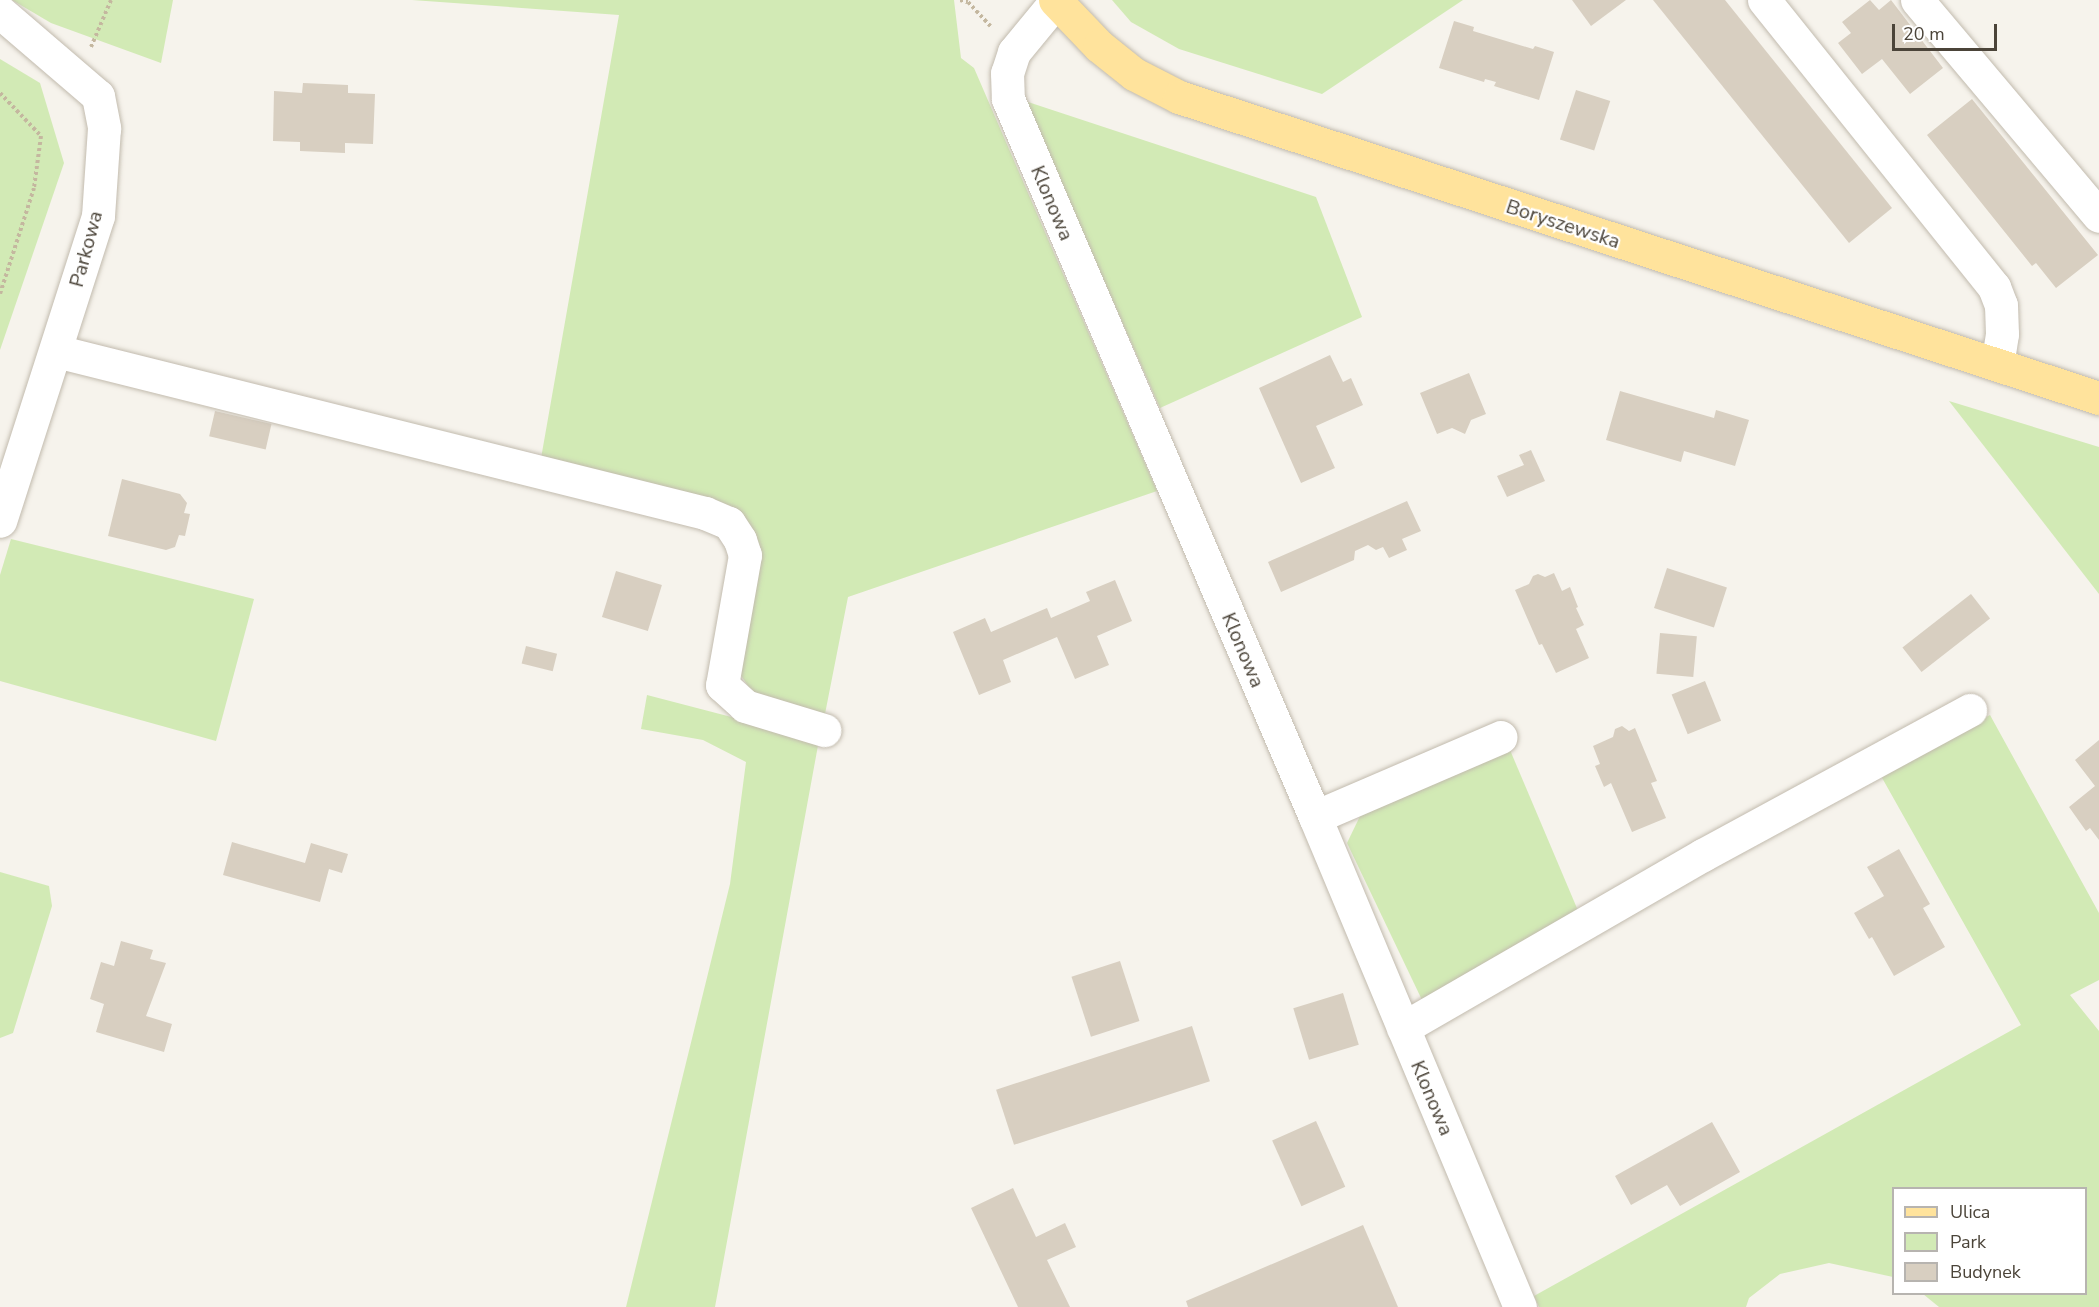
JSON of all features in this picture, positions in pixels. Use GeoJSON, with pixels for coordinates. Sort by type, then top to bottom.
{"type":"FeatureCollection","features":[{"type":"Feature","properties":{"kind":"main road","name":"Boryszewska"},"geometry":{"type":"LineString","coordinates":[[1055,1],[1099,46],[1134,74],[1179,97],[1411,175],[2099,398]]}},
{"type":"Feature","properties":{"kind":"street"},"geometry":{"type":"LineString","coordinates":[[1764,0],[1994,286],[2001,305],[2002,334],[1996,364]]}},
{"type":"Feature","properties":{"kind":"street"},"geometry":{"type":"LineString","coordinates":[[1917,0],[2099,216]]}},
{"type":"Feature","properties":{"kind":"street","name":"Klonowa"},"geometry":{"type":"LineString","coordinates":[[1055,1],[1014,52],[1007,73],[1008,99],[1315,817],[1520,1307]]}},
{"type":"Feature","properties":{"kind":"street","name":"Parkowa"},"geometry":{"type":"LineString","coordinates":[[0,12],[98,96],[104,128],[98,216],[0,521]]}},
{"type":"Feature","properties":{"kind":"street"},"geometry":{"type":"LineString","coordinates":[[56,351],[705,513],[729,523],[740,540],[745,555],[722,685],[745,706],[824,730]]}},
{"type":"Feature","properties":{"kind":"street"},"geometry":{"type":"LineString","coordinates":[[1403,1028],[1703,855],[1970,710]]}},
{"type":"Feature","properties":{"kind":"street"},"geometry":{"type":"LineString","coordinates":[[1315,817],[1501,737]]}},
{"type":"Feature","properties":{"kind":"path"},"geometry":{"type":"LineString","coordinates":[[78,79],[111,0]]}},
{"type":"Feature","properties":{"kind":"path"},"geometry":{"type":"LineString","coordinates":[[960,0],[968,2],[1014,52]]}},
{"type":"Feature","properties":{"kind":"path"},"geometry":{"type":"LineString","coordinates":[[0,93],[41,136],[34,188],[0,294]]}},
{"type":"Feature","properties":{"kind":"green space"},"geometry":{"type":"Polygon","coordinates":[[[12,0],[173,0],[161,63],[51,23],[12,0]]]}},
{"type":"Feature","properties":{"kind":"green space"},"geometry":{"type":"Polygon","coordinates":[[[412,0],[954,0],[961,58],[974,68],[1157,491],[848,597],[824,719],[758,701],[736,668],[735,512],[540,464],[619,15],[412,0]]]}},
{"type":"Feature","properties":{"kind":"green space"},"geometry":{"type":"Polygon","coordinates":[[[1112,0],[1463,0],[1322,94],[1179,49],[1131,22],[1112,0]]]}},
{"type":"Feature","properties":{"kind":"green space"},"geometry":{"type":"Polygon","coordinates":[[[0,59],[40,83],[64,163],[0,350],[0,59]]]}},
{"type":"Feature","properties":{"kind":"green space"},"geometry":{"type":"Polygon","coordinates":[[[1025,101],[1316,197],[1362,317],[1160,408],[1025,101]]]}},
{"type":"Feature","properties":{"kind":"green space"},"geometry":{"type":"Polygon","coordinates":[[[1949,401],[2099,447],[2099,594],[1949,401]]]}},
{"type":"Feature","properties":{"kind":"green space"},"geometry":{"type":"Polygon","coordinates":[[[11,539],[254,599],[216,741],[0,681],[0,575],[11,539]]]}},
{"type":"Feature","properties":{"kind":"green space"},"geometry":{"type":"Polygon","coordinates":[[[647,695],[819,740],[715,1307],[626,1307],[730,884],[746,762],[703,740],[641,729],[647,695]]]}},
{"type":"Feature","properties":{"kind":"green space"},"geometry":{"type":"Polygon","coordinates":[[[1990,715],[2099,913],[2099,980],[2070,995],[2099,1031],[2099,1307],[1939,1307],[1924,1295],[2087,1295],[2087,1187],[1892,1187],[1892,1277],[1829,1263],[1780,1274],[1749,1298],[1746,1307],[1539,1307],[1534,1296],[2021,1025],[1881,776],[1990,715]]]}},
{"type":"Feature","properties":{"kind":"green space"},"geometry":{"type":"Polygon","coordinates":[[[1510,750],[1579,913],[1422,1000],[1347,843],[1362,812],[1510,750]]]}},
{"type":"Feature","properties":{"kind":"green space"},"geometry":{"type":"Polygon","coordinates":[[[0,872],[49,886],[52,906],[13,1033],[0,1038],[0,872]]]}},
{"type":"Feature","properties":{"kind":"building"},"geometry":{"type":"Polygon","coordinates":[[[1572,0],[1626,0],[1591,26],[1572,0]]]}},
{"type":"Feature","properties":{"kind":"building"},"geometry":{"type":"Polygon","coordinates":[[[1653,0],[1725,0],[1892,208],[1849,243],[1653,0]]]}},
{"type":"Feature","properties":{"kind":"building"},"geometry":{"type":"Polygon","coordinates":[[[1870,0],[1879,10],[1891,0],[1943,68],[1910,94],[1882,59],[1862,74],[1838,43],[1851,33],[1842,22],[1870,0]]]}},
{"type":"Feature","properties":{"kind":"building"},"geometry":{"type":"Polygon","coordinates":[[[1454,21],[1474,27],[1473,31],[1533,49],[1535,46],[1554,52],[1539,100],[1494,86],[1496,82],[1485,79],[1484,82],[1439,68],[1454,21]]]}},
{"type":"Feature","properties":{"kind":"building"},"geometry":{"type":"Polygon","coordinates":[[[303,83],[348,85],[348,93],[375,94],[373,144],[345,143],[345,153],[300,151],[300,142],[273,141],[274,91],[302,93],[303,83]]]}},
{"type":"Feature","properties":{"kind":"building"},"geometry":{"type":"Polygon","coordinates":[[[1576,90],[1610,101],[1594,151],[1560,139],[1576,90]]]}},
{"type":"Feature","properties":{"kind":"building"},"geometry":{"type":"Polygon","coordinates":[[[1972,99],[2098,255],[2056,288],[2036,263],[2032,266],[1927,135],[1972,99]]]}},
{"type":"Feature","properties":{"kind":"building"},"geometry":{"type":"Polygon","coordinates":[[[1330,355],[1343,382],[1351,378],[1363,405],[1316,426],[1335,468],[1301,483],[1259,388],[1330,355]]]}},
{"type":"Feature","properties":{"kind":"building"},"geometry":{"type":"Polygon","coordinates":[[[1469,373],[1486,414],[1471,420],[1465,434],[1452,428],[1437,434],[1420,393],[1469,373]]]}},
{"type":"Feature","properties":{"kind":"building"},"geometry":{"type":"Polygon","coordinates":[[[1620,391],[1714,418],[1716,410],[1749,420],[1735,466],[1684,451],[1681,462],[1606,440],[1620,391]]]}},
{"type":"Feature","properties":{"kind":"building"},"geometry":{"type":"Polygon","coordinates":[[[215,411],[272,424],[266,449],[209,436],[215,411]]]}},
{"type":"Feature","properties":{"kind":"building"},"geometry":{"type":"Polygon","coordinates":[[[1531,450],[1545,481],[1507,497],[1497,476],[1524,465],[1519,455],[1531,450]]]}},
{"type":"Feature","properties":{"kind":"building"},"geometry":{"type":"Polygon","coordinates":[[[122,479],[180,494],[187,503],[184,513],[190,514],[185,536],[179,535],[175,547],[166,550],[108,536],[122,479]]]}},
{"type":"Feature","properties":{"kind":"building"},"geometry":{"type":"Polygon","coordinates":[[[1407,501],[1421,531],[1402,539],[1407,550],[1389,558],[1383,547],[1376,550],[1368,545],[1355,551],[1354,560],[1281,592],[1268,562],[1407,501]]]}},
{"type":"Feature","properties":{"kind":"building"},"geometry":{"type":"Polygon","coordinates":[[[1667,568],[1727,587],[1714,627],[1654,608],[1667,568]]]}},
{"type":"Feature","properties":{"kind":"building"},"geometry":{"type":"Polygon","coordinates":[[[616,571],[662,585],[648,631],[602,617],[616,571]]]}},
{"type":"Feature","properties":{"kind":"building"},"geometry":{"type":"Polygon","coordinates":[[[1554,573],[1562,591],[1570,587],[1584,625],[1576,629],[1589,658],[1556,673],[1542,644],[1539,645],[1515,590],[1529,584],[1533,576],[1538,574],[1545,577],[1554,573]]]}},
{"type":"Feature","properties":{"kind":"building"},"geometry":{"type":"Polygon","coordinates":[[[1115,580],[1132,621],[1097,636],[1109,665],[1075,679],[1057,637],[1003,660],[1011,682],[979,695],[953,632],[985,618],[991,632],[1047,608],[1051,618],[1090,601],[1086,592],[1115,580]]]}},
{"type":"Feature","properties":{"kind":"building"},"geometry":{"type":"Polygon","coordinates":[[[1971,594],[1990,618],[1922,672],[1902,648],[1971,594]]]}},
{"type":"Feature","properties":{"kind":"building"},"geometry":{"type":"Polygon","coordinates":[[[1660,633],[1697,636],[1693,677],[1656,674],[1660,633]]]}},
{"type":"Feature","properties":{"kind":"building"},"geometry":{"type":"Polygon","coordinates":[[[526,646],[557,654],[553,671],[522,663],[526,646]]]}},
{"type":"Feature","properties":{"kind":"building"},"geometry":{"type":"Polygon","coordinates":[[[1705,681],[1721,721],[1688,734],[1672,694],[1705,681]]]}},
{"type":"Feature","properties":{"kind":"building"},"geometry":{"type":"Polygon","coordinates":[[[1622,726],[1629,731],[1635,728],[1657,781],[1651,783],[1666,818],[1632,832],[1611,783],[1604,787],[1595,766],[1600,764],[1593,746],[1613,737],[1615,729],[1622,726]]]}},
{"type":"Feature","properties":{"kind":"building"},"geometry":{"type":"Polygon","coordinates":[[[2099,740],[2099,840],[2090,828],[2086,831],[2069,807],[2095,786],[2075,760],[2099,740]]]}},
{"type":"Feature","properties":{"kind":"building"},"geometry":{"type":"Polygon","coordinates":[[[232,842],[305,863],[311,843],[348,854],[342,873],[329,869],[320,902],[223,875],[232,842]]]}},
{"type":"Feature","properties":{"kind":"building"},"geometry":{"type":"Polygon","coordinates":[[[1899,849],[1930,904],[1923,908],[1945,947],[1894,976],[1872,937],[1869,939],[1854,913],[1884,896],[1867,867],[1899,849]]]}},
{"type":"Feature","properties":{"kind":"building"},"geometry":{"type":"Polygon","coordinates":[[[121,941],[153,950],[150,959],[166,963],[146,1016],[172,1024],[164,1052],[96,1032],[104,1004],[90,999],[101,962],[114,966],[121,941]]]}},
{"type":"Feature","properties":{"kind":"building"},"geometry":{"type":"Polygon","coordinates":[[[1120,961],[1139,1021],[1091,1037],[1071,977],[1120,961]]]}},
{"type":"Feature","properties":{"kind":"building"},"geometry":{"type":"Polygon","coordinates":[[[1343,993],[1359,1045],[1309,1060],[1293,1008],[1343,993]]]}},
{"type":"Feature","properties":{"kind":"building"},"geometry":{"type":"Polygon","coordinates":[[[1192,1026],[1210,1081],[1014,1145],[996,1090],[1192,1026]]]}},
{"type":"Feature","properties":{"kind":"building"},"geometry":{"type":"Polygon","coordinates":[[[1316,1121],[1345,1187],[1301,1206],[1272,1141],[1316,1121]]]}},
{"type":"Feature","properties":{"kind":"building"},"geometry":{"type":"Polygon","coordinates":[[[1712,1122],[1740,1172],[1680,1206],[1667,1185],[1631,1205],[1615,1176],[1712,1122]]]}},
{"type":"Feature","properties":{"kind":"building"},"geometry":{"type":"Polygon","coordinates":[[[1013,1188],[1036,1237],[1065,1223],[1076,1247],[1047,1260],[1070,1307],[1018,1307],[971,1208],[1013,1188]]]}},
{"type":"Feature","properties":{"kind":"building"},"geometry":{"type":"Polygon","coordinates":[[[1363,1225],[1398,1307],[1188,1307],[1186,1301],[1363,1225]]]}}]}
